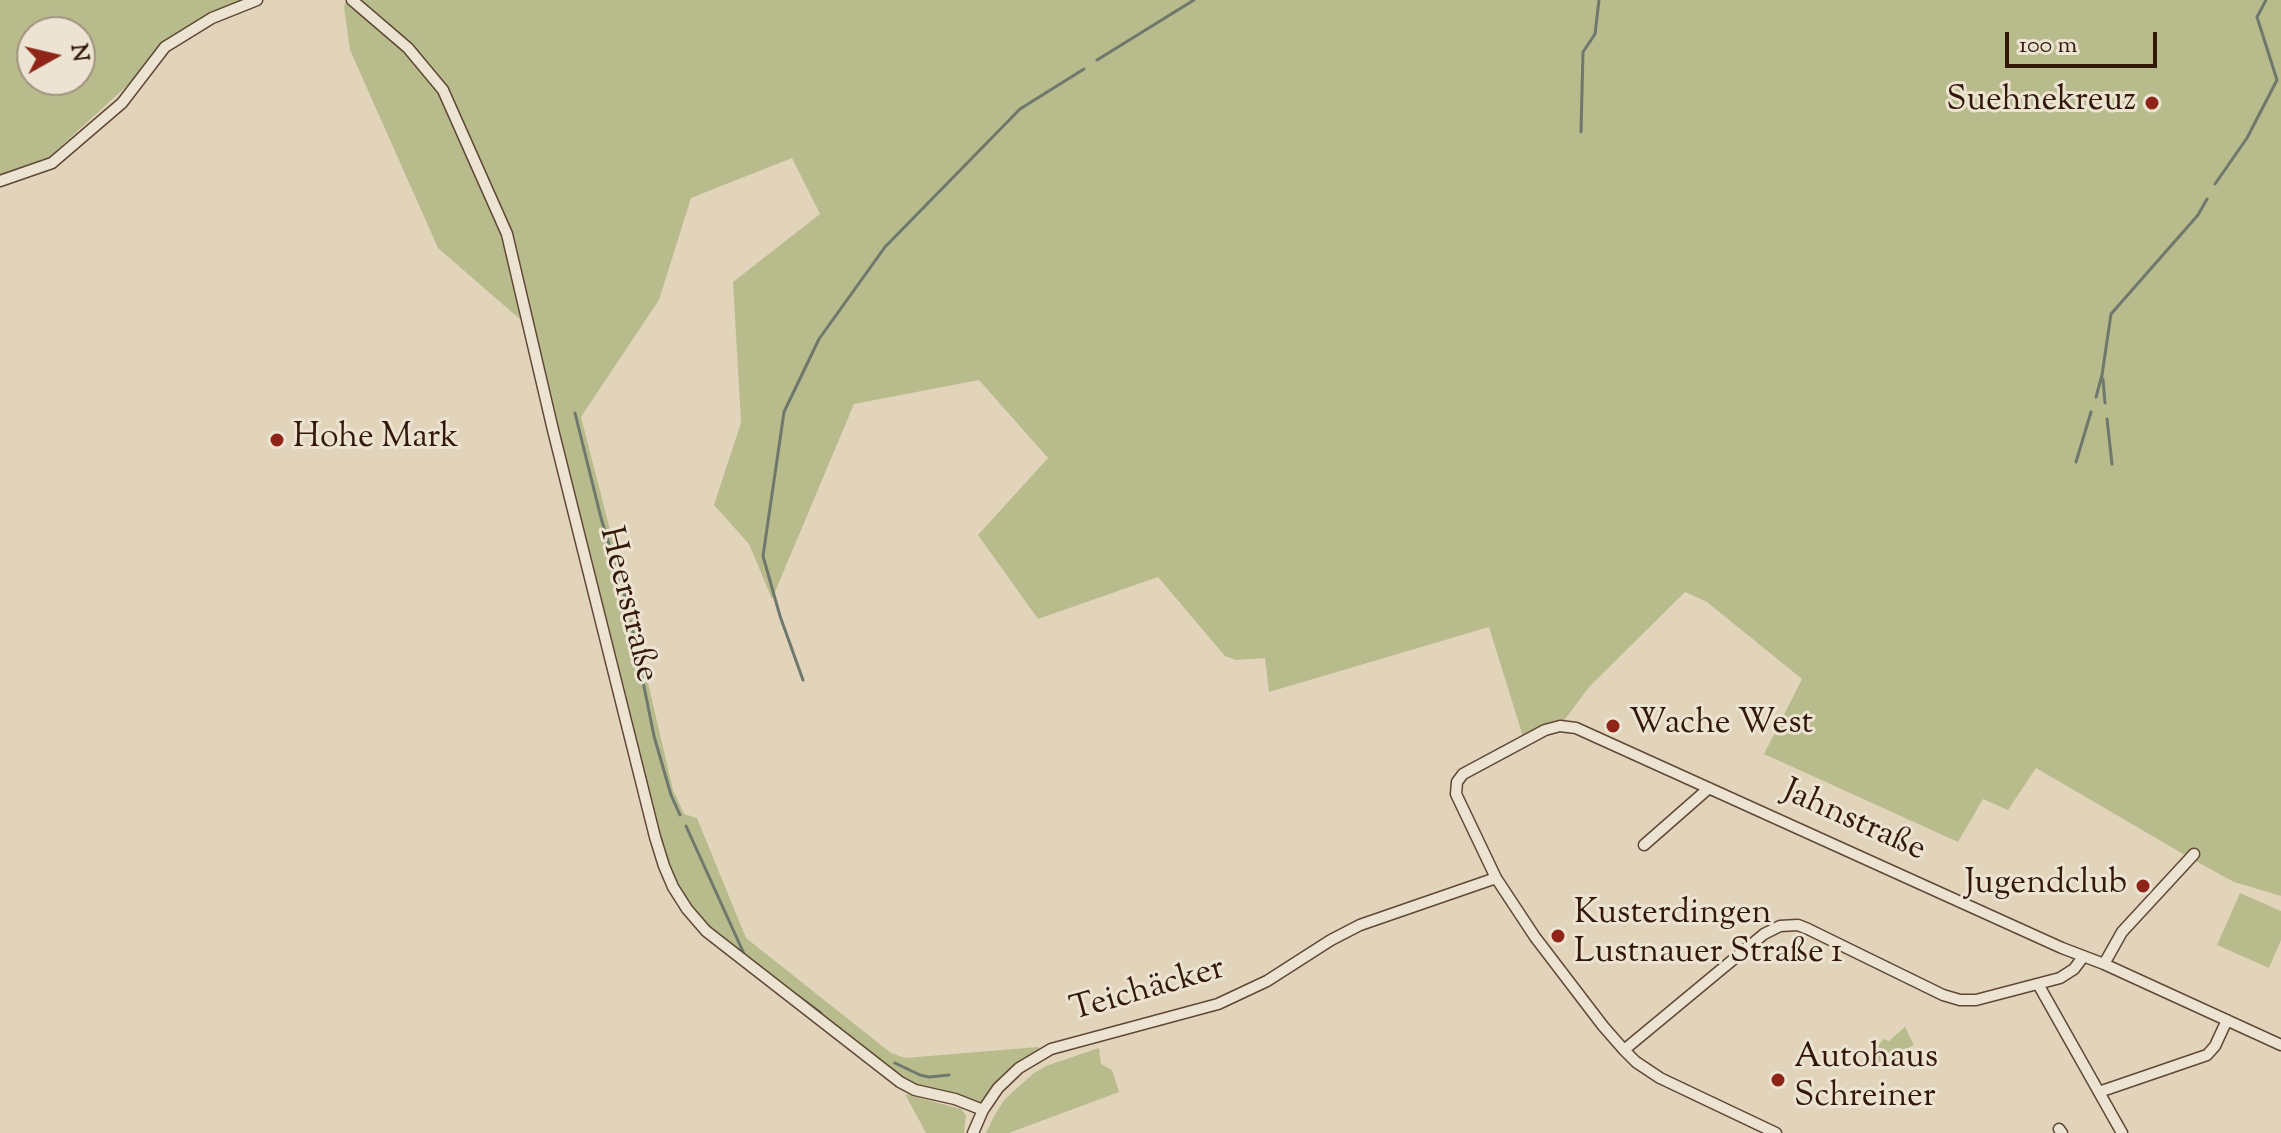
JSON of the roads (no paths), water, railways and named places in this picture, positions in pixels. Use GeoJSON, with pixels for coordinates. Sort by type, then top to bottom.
{"type":"FeatureCollection","features":[{"type":"Feature","properties":{"kind":"street"},"geometry":{"type":"LineString","coordinates":[[0,181],[52,163],[122,103],[165,47],[212,18],[257,0]]}},
{"type":"Feature","properties":{"kind":"street","name":"Heerstraße"},"geometry":{"type":"LineString","coordinates":[[352,0],[408,48],[443,90],[507,234],[660,855],[673,887],[706,931],[900,1082],[915,1090],[955,1099],[983,1110]]}},
{"type":"Feature","properties":{"kind":"street","name":"Jahnstraße"},"geometry":{"type":"LineString","coordinates":[[1496,878],[1460,806],[1456,794],[1457,782],[1463,774],[1545,730],[1560,726],[1576,728],[2281,1045]]}},
{"type":"Feature","properties":{"kind":"street"},"geometry":{"type":"LineString","coordinates":[[1644,845],[1709,788]]}},
{"type":"Feature","properties":{"kind":"street"},"geometry":{"type":"LineString","coordinates":[[2104,964],[2122,932],[2194,854]]}},
{"type":"Feature","properties":{"kind":"street"},"geometry":{"type":"LineString","coordinates":[[1496,878],[1535,937],[1593,1014],[1636,1062],[1660,1078],[1776,1133]]}},
{"type":"Feature","properties":{"kind":"street","name":"Teichäcker"},"geometry":{"type":"LineString","coordinates":[[973,1133],[990,1098],[1008,1077],[1051,1049],[1218,1004],[1267,981],[1360,925],[1496,878]]}},
{"type":"Feature","properties":{"kind":"street"},"geometry":{"type":"LineString","coordinates":[[1624,1050],[1764,934],[1789,924],[1808,929],[1951,999],[1976,1000],[2038,984],[2067,974],[2083,957]]}},
{"type":"Feature","properties":{"kind":"street"},"geometry":{"type":"LineString","coordinates":[[2038,984],[2122,1133]]}},
{"type":"Feature","properties":{"kind":"street"},"geometry":{"type":"LineString","coordinates":[[2099,1092],[2207,1055],[2215,1046],[2227,1020]]}},
{"type":"Feature","properties":{"kind":"waterway"},"geometry":{"type":"LineString","coordinates":[[1097,60],[1194,0]]}},
{"type":"Feature","properties":{"kind":"waterway"},"geometry":{"type":"LineString","coordinates":[[1581,132],[1583,52],[1595,34],[1599,0]]}},
{"type":"Feature","properties":{"kind":"waterway"},"geometry":{"type":"LineString","coordinates":[[2215,184],[2247,138],[2277,80],[2257,17],[2266,0]]}},
{"type":"Feature","properties":{"kind":"waterway"},"geometry":{"type":"LineString","coordinates":[[803,680],[763,556],[784,412],[819,339],[885,247],[1020,109],[1084,69]]}},
{"type":"Feature","properties":{"kind":"waterway"},"geometry":{"type":"LineString","coordinates":[[2096,397],[2111,314],[2198,215],[2207,199]]}},
{"type":"Feature","properties":{"kind":"waterway"},"geometry":{"type":"LineString","coordinates":[[2103,379],[2105,403]]}},
{"type":"Feature","properties":{"kind":"waterway"},"geometry":{"type":"LineString","coordinates":[[2076,462],[2091,412]]}},
{"type":"Feature","properties":{"kind":"waterway"},"geometry":{"type":"LineString","coordinates":[[575,413],[601,518],[629,610]]}},
{"type":"Feature","properties":{"kind":"waterway"},"geometry":{"type":"LineString","coordinates":[[2107,419],[2112,464]]}},
{"type":"Feature","properties":{"kind":"waterway"},"geometry":{"type":"LineString","coordinates":[[631,622],[654,736],[680,815]]}},
{"type":"Feature","properties":{"kind":"waterway"},"geometry":{"type":"LineString","coordinates":[[686,826],[745,956]]}},
{"type":"Feature","properties":{"kind":"waterway"},"geometry":{"type":"LineString","coordinates":[[795,994],[821,1013]]}},
{"type":"Feature","properties":{"kind":"waterway"},"geometry":{"type":"LineString","coordinates":[[895,1063],[920,1075],[949,1075]]}},
{"type":"Feature","properties":{"kind":"place","name":"Suehnekreuz"},"geometry":{"type":"Point","coordinates":[2152,103]}},
{"type":"Feature","properties":{"kind":"place","name":"Hohe Mark"},"geometry":{"type":"Point","coordinates":[277,440]}},
{"type":"Feature","properties":{"kind":"place","name":"Wache West"},"geometry":{"type":"Point","coordinates":[1613,726]}},
{"type":"Feature","properties":{"kind":"place","name":"Jugendclub"},"geometry":{"type":"Point","coordinates":[2143,886]}},
{"type":"Feature","properties":{"kind":"place","name":"Kusterdingen Lustnauer Straße 1"},"geometry":{"type":"Point","coordinates":[1558,936]}},
{"type":"Feature","properties":{"kind":"place","name":"Autohaus Schreiner"},"geometry":{"type":"Point","coordinates":[1778,1080]}}]}
